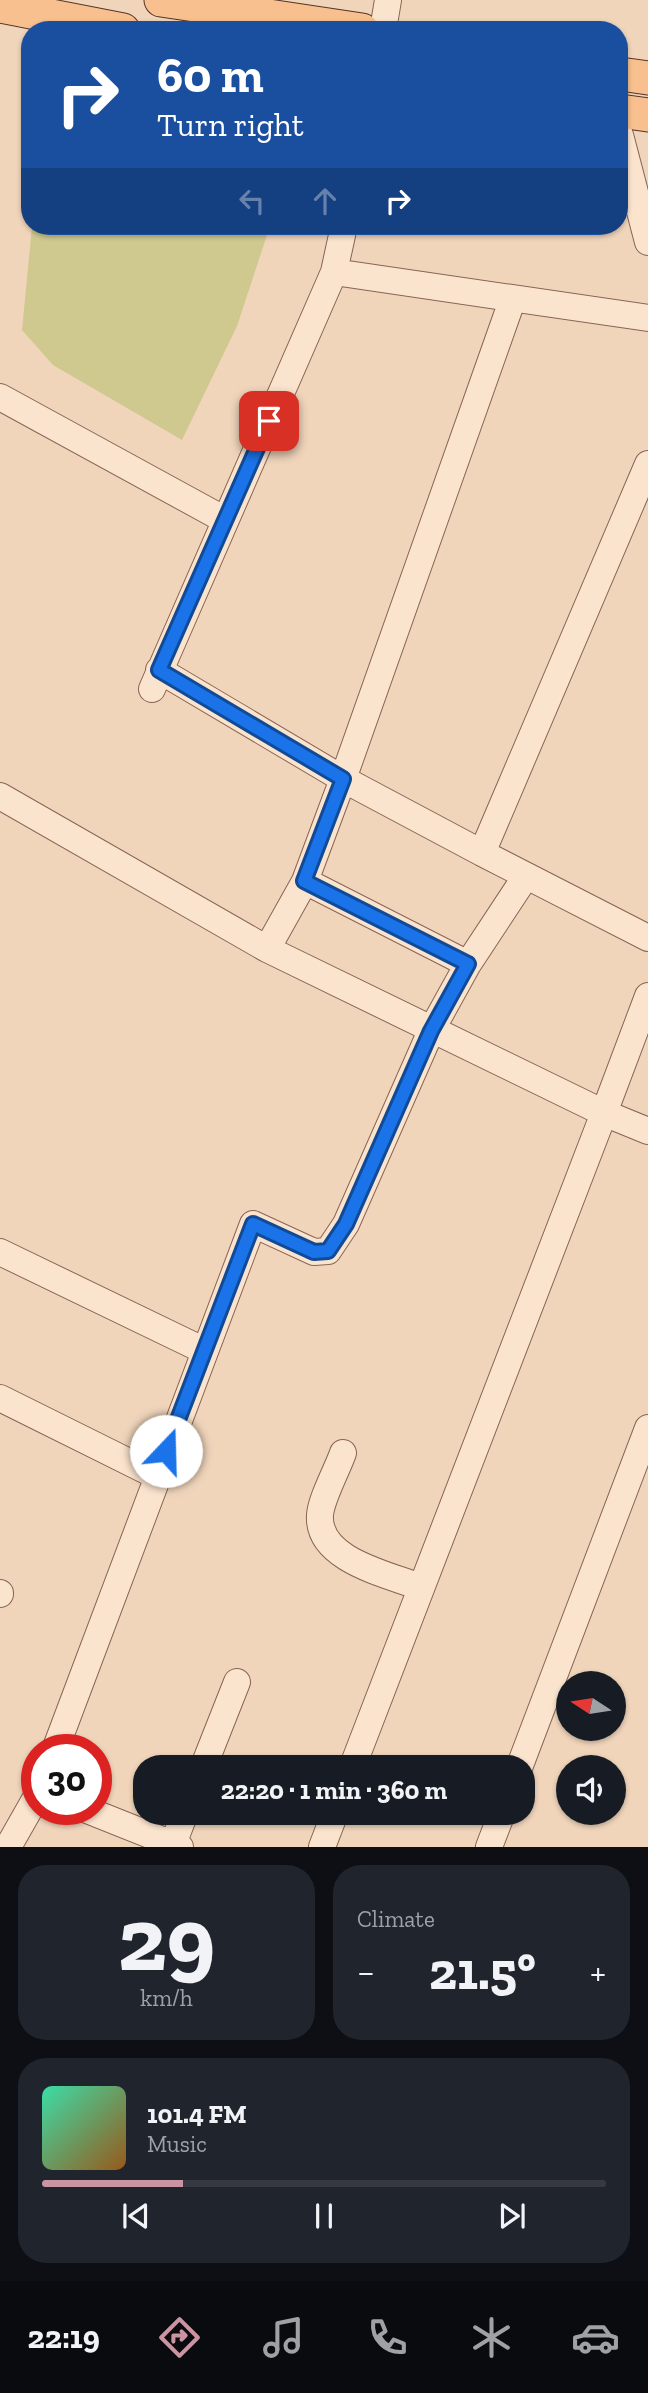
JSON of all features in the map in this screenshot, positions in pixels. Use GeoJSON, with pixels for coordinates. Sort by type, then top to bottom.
{"type":"FeatureCollection","features":[{"type":"Feature","properties":{"kind":"main road"},"geometry":{"type":"LineString","coordinates":[[161,0],[302,21]]}},
{"type":"Feature","properties":{"kind":"main road"},"geometry":{"type":"LineString","coordinates":[[0,6],[77,21]]}},
{"type":"Feature","properties":{"kind":"main road"},"geometry":{"type":"LineString","coordinates":[[628,75],[648,78]]}},
{"type":"Feature","properties":{"kind":"main road"},"geometry":{"type":"LineString","coordinates":[[628,112],[648,115]]}},
{"type":"Feature","properties":{"kind":"street"},"geometry":{"type":"LineString","coordinates":[[384,21],[388,0]]}},
{"type":"Feature","properties":{"kind":"street"},"geometry":{"type":"LineString","coordinates":[[628,166],[648,242]]}},
{"type":"Feature","properties":{"kind":"street"},"geometry":{"type":"LineString","coordinates":[[342,235],[334,272],[155,679],[648,938]]}},
{"type":"Feature","properties":{"kind":"street"},"geometry":{"type":"LineString","coordinates":[[334,272],[648,318]]}},
{"type":"Feature","properties":{"kind":"street"},"geometry":{"type":"LineString","coordinates":[[267,949],[304,881],[343,779],[513,298]]}},
{"type":"Feature","properties":{"kind":"street"},"geometry":{"type":"LineString","coordinates":[[0,397],[225,520]]}},
{"type":"Feature","properties":{"kind":"street"},"geometry":{"type":"LineString","coordinates":[[482,853],[648,464]]}},
{"type":"Feature","properties":{"kind":"street"},"geometry":{"type":"LineString","coordinates":[[0,796],[267,949],[431,1031],[648,1131]]}},
{"type":"Feature","properties":{"kind":"street"},"geometry":{"type":"LineString","coordinates":[[61,1734],[253,1224],[314,1252],[328,1251],[346,1224],[431,1031],[468,964],[526,876]]}},
{"type":"Feature","properties":{"kind":"street"},"geometry":{"type":"LineString","coordinates":[[304,881],[468,964]]}},
{"type":"Feature","properties":{"kind":"street"},"geometry":{"type":"LineString","coordinates":[[357,1755],[648,996]]}},
{"type":"Feature","properties":{"kind":"street"},"geometry":{"type":"LineString","coordinates":[[0,1252],[205,1351]]}},
{"type":"Feature","properties":{"kind":"street"},"geometry":{"type":"LineString","coordinates":[[0,1398],[157,1476]]}},
{"type":"Feature","properties":{"kind":"street"},"geometry":{"type":"LineString","coordinates":[[524,1755],[648,1428]]}},
{"type":"Feature","properties":{"kind":"street"},"geometry":{"type":"LineString","coordinates":[[343,1453],[320,1515],[323,1536],[338,1555],[420,1587]]}},
{"type":"Feature","properties":{"kind":"street"},"geometry":{"type":"LineString","coordinates":[[208,1755],[237,1682]]}},
{"type":"Feature","properties":{"kind":"street"},"geometry":{"type":"LineString","coordinates":[[112,1820],[177,1846],[182,1825]]}},
{"type":"Feature","properties":{"kind":"street"},"geometry":{"type":"LineString","coordinates":[[8,1847],[21,1824]]}},
{"type":"Feature","properties":{"kind":"street"},"geometry":{"type":"LineString","coordinates":[[322,1847],[330,1825]]}},
{"type":"Feature","properties":{"kind":"street"},"geometry":{"type":"LineString","coordinates":[[489,1847],[497,1825]]}},
{"type":"Feature","properties":{"kind":"shaded area"},"geometry":{"type":"Polygon","coordinates":[[[31,235],[267,235],[237,326],[182,440],[53,365],[22,330],[31,235]]]}},
{"type":"Feature","properties":{"kind":"route"},"geometry":{"type":"LineString","coordinates":[[166,1451],[253,1224],[314,1252],[328,1251],[346,1224],[431,1031],[468,964],[304,881],[343,779],[159,670],[269,421]]}}]}
